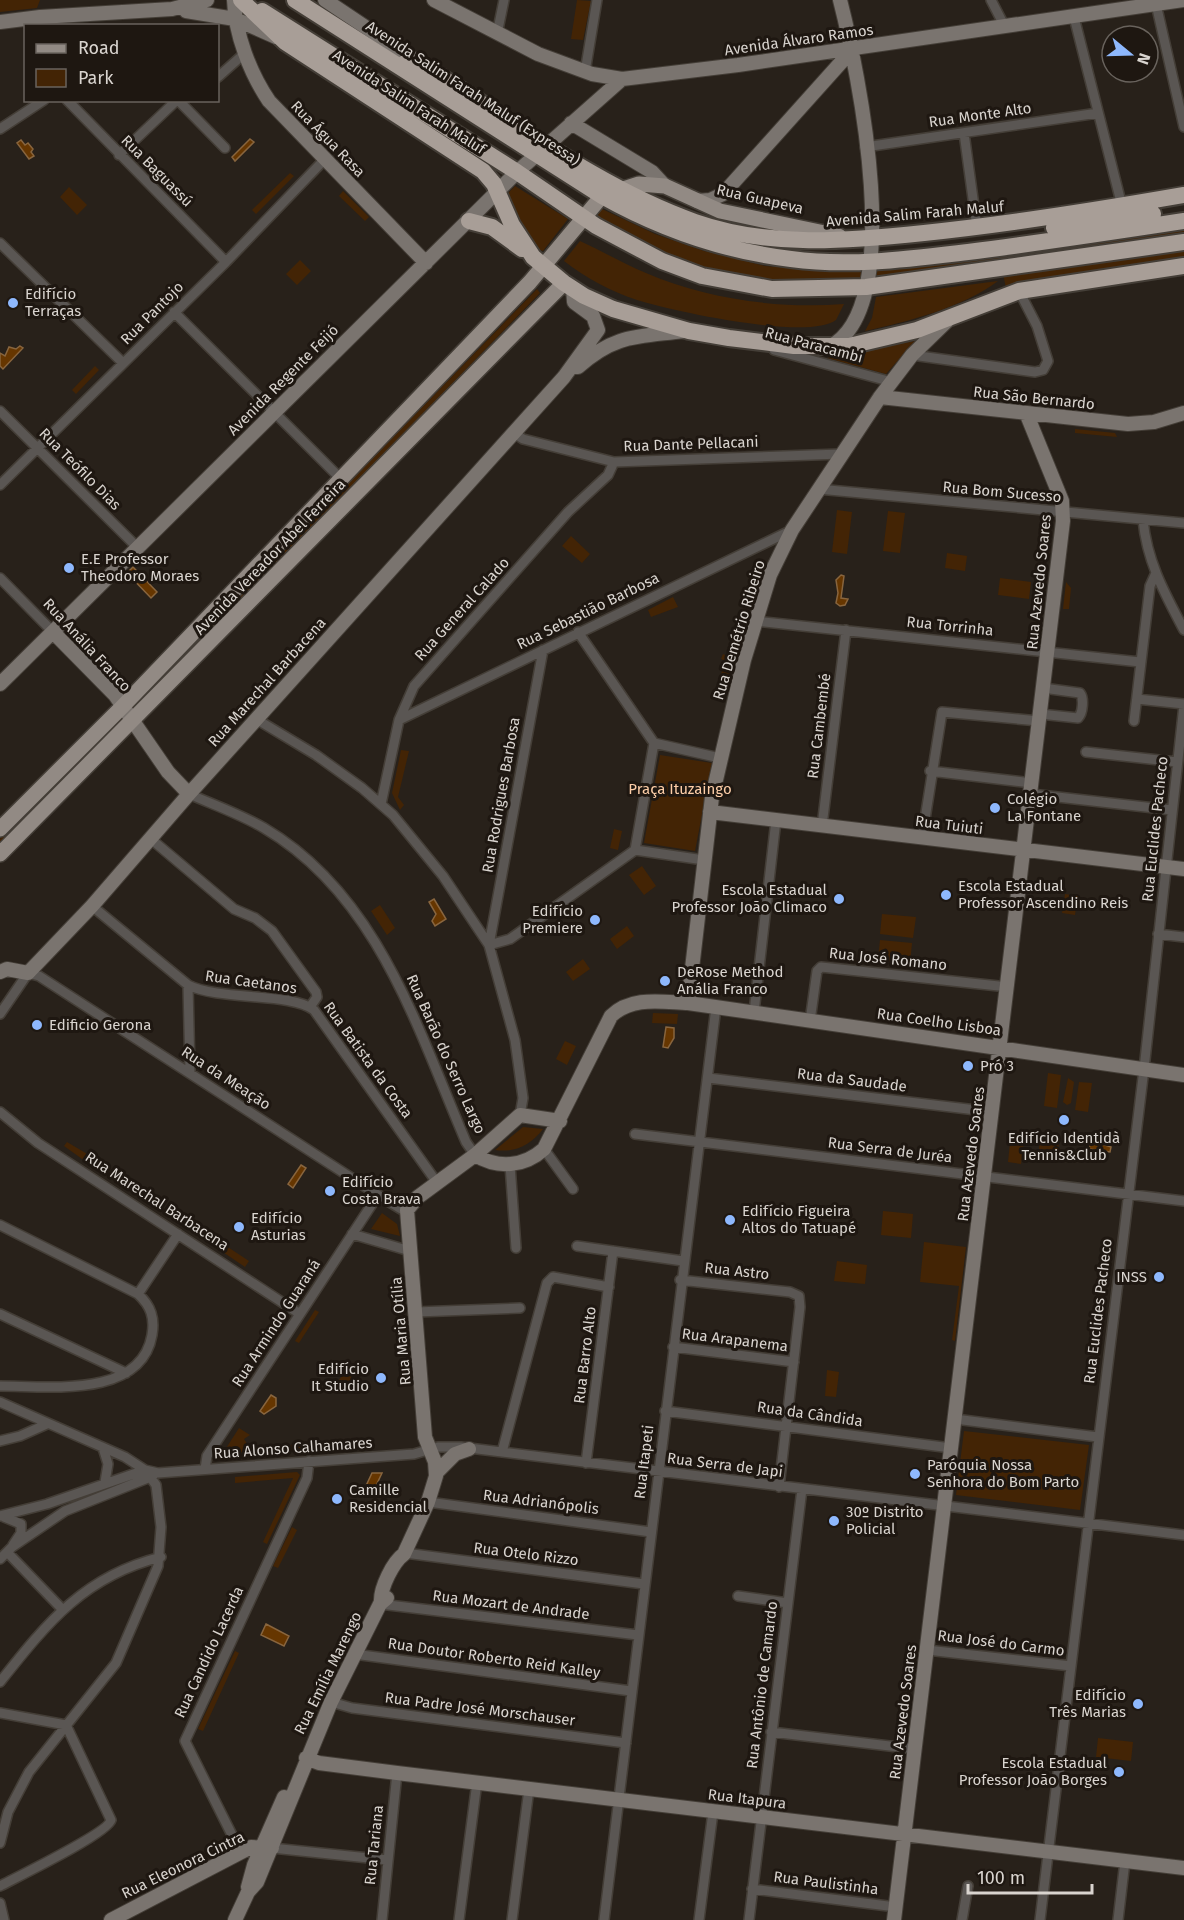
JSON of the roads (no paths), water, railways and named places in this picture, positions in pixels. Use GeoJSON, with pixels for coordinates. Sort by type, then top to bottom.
{"type":"FeatureCollection","features":[{"type":"Feature","properties":{"kind":"highway","name":"Avenida Salim Farah Maluf"},"geometry":{"type":"LineString","coordinates":[[243,0],[285,42],[475,166],[490,179],[512,225],[538,262],[568,286],[613,309],[689,331],[729,338],[827,347],[882,341],[949,319],[1019,291],[1184,266]]}},
{"type":"Feature","properties":{"kind":"highway"},"geometry":{"type":"LineString","coordinates":[[243,0],[517,172],[622,242],[702,276],[772,289],[866,287],[1184,242]]}},
{"type":"Feature","properties":{"kind":"highway","name":"Avenida Salim Farah Maluf (Expressa)"},"geometry":{"type":"LineString","coordinates":[[295,0],[381,55],[541,150],[602,196]]}},
{"type":"Feature","properties":{"kind":"highway","name":"Avenida Salim Farah Maluf"},"geometry":{"type":"LineString","coordinates":[[381,55],[436,74],[541,150],[668,212],[725,231],[790,241],[865,239],[984,227],[1184,195]]}},
{"type":"Feature","properties":{"kind":"highway"},"geometry":{"type":"LineString","coordinates":[[602,196],[635,215],[684,235],[742,251],[792,260],[870,262],[1038,243],[1184,220]]}},
{"type":"Feature","properties":{"kind":"highway"},"geometry":{"type":"LineString","coordinates":[[984,227],[1009,234],[1184,210]]}},
{"type":"Feature","properties":{"kind":"highway"},"geometry":{"type":"LineString","coordinates":[[469,221],[492,227],[538,262]]}},
{"type":"Feature","properties":{"kind":"main road"},"geometry":{"type":"LineString","coordinates":[[602,196],[639,184],[665,186]]}},
{"type":"Feature","properties":{"kind":"main road","name":"Rua Guapeva"},"geometry":{"type":"LineString","coordinates":[[665,186],[731,213],[865,239]]}},
{"type":"Feature","properties":{"kind":"main road","name":"Avenida Vereador Abel Ferreira"},"geometry":{"type":"LineString","coordinates":[[0,829],[122,707],[341,479],[538,262],[602,196]]}},
{"type":"Feature","properties":{"kind":"main road","name":"Avenida Vereador Abel Ferreira"},"geometry":{"type":"LineString","coordinates":[[0,854],[568,286]]}},
{"type":"Feature","properties":{"kind":"street"},"geometry":{"type":"LineString","coordinates":[[0,22],[172,9],[195,5],[207,0]]}},
{"type":"Feature","properties":{"kind":"street","name":"Rua Água Rasa"},"geometry":{"type":"LineString","coordinates":[[234,0],[235,19],[246,52],[269,101],[426,263]]}},
{"type":"Feature","properties":{"kind":"street","name":"Avenida Salim Farah Maluf"},"geometry":{"type":"LineString","coordinates":[[325,0],[436,74]]}},
{"type":"Feature","properties":{"kind":"street","name":"Avenida Álvaro Ramos"},"geometry":{"type":"LineString","coordinates":[[434,0],[538,54],[588,73],[622,79],[1074,17],[1121,5],[1184,0]]}},
{"type":"Feature","properties":{"kind":"street"},"geometry":{"type":"LineString","coordinates":[[497,34],[504,0]]}},
{"type":"Feature","properties":{"kind":"street"},"geometry":{"type":"LineString","coordinates":[[593,103],[588,73],[597,0]]}},
{"type":"Feature","properties":{"kind":"street"},"geometry":{"type":"LineString","coordinates":[[827,347],[838,342],[850,330],[866,287],[870,262],[865,239],[865,147],[853,49],[840,0]]}},
{"type":"Feature","properties":{"kind":"street"},"geometry":{"type":"LineString","coordinates":[[991,0],[1005,27]]}},
{"type":"Feature","properties":{"kind":"street"},"geometry":{"type":"LineString","coordinates":[[1156,4],[1184,127]]}},
{"type":"Feature","properties":{"kind":"street"},"geometry":{"type":"LineString","coordinates":[[172,9],[235,19],[285,42]]}},
{"type":"Feature","properties":{"kind":"street"},"geometry":{"type":"LineString","coordinates":[[1074,17],[1122,206]]}},
{"type":"Feature","properties":{"kind":"street"},"geometry":{"type":"LineString","coordinates":[[697,201],[710,200],[723,194],[853,49]]}},
{"type":"Feature","properties":{"kind":"street"},"geometry":{"type":"LineString","coordinates":[[219,76],[246,52]]}},
{"type":"Feature","properties":{"kind":"street"},"geometry":{"type":"LineString","coordinates":[[816,54],[825,68],[823,83]]}},
{"type":"Feature","properties":{"kind":"street","name":"Avenida Regente Feijó"},"geometry":{"type":"LineString","coordinates":[[0,684],[517,172],[622,79]]}},
{"type":"Feature","properties":{"kind":"street"},"geometry":{"type":"LineString","coordinates":[[0,129],[41,102]]}},
{"type":"Feature","properties":{"kind":"street","name":"Rua Baguassú"},"geometry":{"type":"LineString","coordinates":[[69,102],[226,262]]}},
{"type":"Feature","properties":{"kind":"street"},"geometry":{"type":"LineString","coordinates":[[119,155],[183,102],[225,148]]}},
{"type":"Feature","properties":{"kind":"street","name":"Rua Monte Alto"},"geometry":{"type":"LineString","coordinates":[[865,147],[1098,113]]}},
{"type":"Feature","properties":{"kind":"street","name":"Rua Guapeva"},"geometry":{"type":"LineString","coordinates":[[570,123],[652,172],[665,186]]}},
{"type":"Feature","properties":{"kind":"street"},"geometry":{"type":"LineString","coordinates":[[964,133],[984,227]]}},
{"type":"Feature","properties":{"kind":"street","name":"Rua Pantojo"},"geometry":{"type":"LineString","coordinates":[[0,485],[226,262],[324,160]]}},
{"type":"Feature","properties":{"kind":"street"},"geometry":{"type":"LineString","coordinates":[[0,243],[123,363]]}},
{"type":"Feature","properties":{"kind":"street","name":"Rua Marechal Barbacena"},"geometry":{"type":"LineString","coordinates":[[0,1014],[28,973],[92,906],[189,794],[564,376],[598,330],[596,320],[574,302],[568,286]]}},
{"type":"Feature","properties":{"kind":"street"},"geometry":{"type":"LineString","coordinates":[[912,355],[1035,372],[1043,370],[1048,362],[1043,343],[1019,291]]}},
{"type":"Feature","properties":{"kind":"street"},"geometry":{"type":"LineString","coordinates":[[174,312],[341,479]]}},
{"type":"Feature","properties":{"kind":"street","name":"Rua Demétrio Ribeiro"},"geometry":{"type":"LineString","coordinates":[[688,1003],[710,812],[720,758],[755,621],[776,562],[792,530],[880,397],[912,355],[949,319]]}},
{"type":"Feature","properties":{"kind":"street","name":"Rua Marechal Barbacena"},"geometry":{"type":"LineString","coordinates":[[564,376],[606,345],[636,337],[689,331]]}},
{"type":"Feature","properties":{"kind":"street","name":"Rua Paracambi"},"geometry":{"type":"LineString","coordinates":[[729,338],[892,382]]}},
{"type":"Feature","properties":{"kind":"street","name":"Rua São Bernardo"},"geometry":{"type":"LineString","coordinates":[[880,397],[1027,415],[1128,424],[1154,422],[1184,413]]}},
{"type":"Feature","properties":{"kind":"street","name":"Rua Teófilo Dias"},"geometry":{"type":"LineString","coordinates":[[0,411],[138,548]]}},
{"type":"Feature","properties":{"kind":"street","name":"Rua Azevedo Soares"},"geometry":{"type":"LineString","coordinates":[[895,1913],[1064,513],[1056,485],[1027,415]]}},
{"type":"Feature","properties":{"kind":"street","name":"Rua Dante Pellacani"},"geometry":{"type":"LineString","coordinates":[[512,432],[523,440],[614,462],[841,454]]}},
{"type":"Feature","properties":{"kind":"street","name":"Rua General Calado"},"geometry":{"type":"LineString","coordinates":[[381,804],[399,720],[408,697],[422,676],[568,512],[608,475],[614,462]]}},
{"type":"Feature","properties":{"kind":"street","name":"Rua Bom Sucesso"},"geometry":{"type":"LineString","coordinates":[[818,489],[1184,523]]}},
{"type":"Feature","properties":{"kind":"street"},"geometry":{"type":"LineString","coordinates":[[1143,520],[1148,551],[1155,574],[1184,630]]}},
{"type":"Feature","properties":{"kind":"street","name":"Rua Sebastião Barbosa"},"geometry":{"type":"LineString","coordinates":[[399,720],[792,530]]}},
{"type":"Feature","properties":{"kind":"street"},"geometry":{"type":"LineString","coordinates":[[1134,721],[1150,586],[1155,574]]}},
{"type":"Feature","properties":{"kind":"street","name":"Rua Anália Franco"},"geometry":{"type":"LineString","coordinates":[[0,578],[115,695],[178,785],[189,794]]}},
{"type":"Feature","properties":{"kind":"street","name":"Rua Torrinha"},"geometry":{"type":"LineString","coordinates":[[755,621],[1140,662]]}},
{"type":"Feature","properties":{"kind":"street","name":"Rua Cambembé"},"geometry":{"type":"LineString","coordinates":[[822,826],[846,630]]}},
{"type":"Feature","properties":{"kind":"street"},"geometry":{"type":"LineString","coordinates":[[578,632],[654,743],[720,758]]}},
{"type":"Feature","properties":{"kind":"street","name":"Rua Rodrigues Barbosa"},"geometry":{"type":"LineString","coordinates":[[489,945],[543,650]]}},
{"type":"Feature","properties":{"kind":"street"},"geometry":{"type":"LineString","coordinates":[[922,838],[930,771],[942,712],[1078,718],[1083,698],[1080,693],[1043,688]]}},
{"type":"Feature","properties":{"kind":"street"},"geometry":{"type":"LineString","coordinates":[[1137,699],[1184,705]]}},
{"type":"Feature","properties":{"kind":"street","name":"Rua Euclides Pacheco"},"geometry":{"type":"LineString","coordinates":[[1040,1920],[1144,1069],[1184,705]]}},
{"type":"Feature","properties":{"kind":"street"},"geometry":{"type":"LineString","coordinates":[[256,719],[316,755],[381,804],[424,850],[489,945],[508,1010],[519,1062],[523,1098],[520,1115],[475,1155],[418,1197],[407,1210]]}},
{"type":"Feature","properties":{"kind":"street"},"geometry":{"type":"LineString","coordinates":[[635,850],[654,743]]}},
{"type":"Feature","properties":{"kind":"street"},"geometry":{"type":"LineString","coordinates":[[1086,752],[1178,762]]}},
{"type":"Feature","properties":{"kind":"street"},"geometry":{"type":"LineString","coordinates":[[930,771],[1172,810]]}},
{"type":"Feature","properties":{"kind":"street","name":"Rua Barão do Serro Largo"},"geometry":{"type":"LineString","coordinates":[[189,794],[264,828],[318,870],[344,896],[370,932],[387,961],[466,1142],[475,1155],[496,1164],[510,1165]]}},
{"type":"Feature","properties":{"kind":"street","name":"Rua Tuiuti"},"geometry":{"type":"LineString","coordinates":[[710,812],[1184,869]]}},
{"type":"Feature","properties":{"kind":"street"},"geometry":{"type":"LineString","coordinates":[[754,1012],[776,820]]}},
{"type":"Feature","properties":{"kind":"street","name":"Rua Batista da Costa"},"geometry":{"type":"LineString","coordinates":[[151,838],[234,909],[262,923],[272,932],[316,992],[317,997],[310,1007],[318,1014],[438,1184]]}},
{"type":"Feature","properties":{"kind":"street"},"geometry":{"type":"LineString","coordinates":[[489,945],[510,939],[635,850],[704,860]]}},
{"type":"Feature","properties":{"kind":"street"},"geometry":{"type":"LineString","coordinates":[[92,906],[188,985],[190,1072]]}},
{"type":"Feature","properties":{"kind":"street"},"geometry":{"type":"LineString","coordinates":[[1158,934],[1184,937]]}},
{"type":"Feature","properties":{"kind":"street","name":"Rua José Romano"},"geometry":{"type":"LineString","coordinates":[[810,1020],[817,971],[822,967],[1008,987]]}},
{"type":"Feature","properties":{"kind":"street"},"geometry":{"type":"LineString","coordinates":[[0,972],[7,969],[28,973]]}},
{"type":"Feature","properties":{"kind":"street","name":"Rua da Meação"},"geometry":{"type":"LineString","coordinates":[[28,973],[45,979],[378,1195],[401,1209],[407,1210]]}},
{"type":"Feature","properties":{"kind":"street","name":"Rua Caetanos"},"geometry":{"type":"LineString","coordinates":[[188,985],[205,991],[310,1007]]}},
{"type":"Feature","properties":{"kind":"street"},"geometry":{"type":"LineString","coordinates":[[516,1248],[510,1165],[531,1158],[544,1149],[611,1016],[618,1010],[639,1002],[688,1003]]}},
{"type":"Feature","properties":{"kind":"street","name":"Rua Coelho Lisboa"},"geometry":{"type":"LineString","coordinates":[[688,1003],[1184,1075]]}},
{"type":"Feature","properties":{"kind":"street","name":"Rua Itapeti"},"geometry":{"type":"LineString","coordinates":[[604,1920],[680,1280],[716,1007]]}},
{"type":"Feature","properties":{"kind":"street","name":"Rua da Saudade"},"geometry":{"type":"LineString","coordinates":[[708,1078],[993,1112]]}},
{"type":"Feature","properties":{"kind":"street","name":"Rua Marechal Barbacena"},"geometry":{"type":"LineString","coordinates":[[0,1112],[38,1143],[300,1314]]}},
{"type":"Feature","properties":{"kind":"street"},"geometry":{"type":"LineString","coordinates":[[520,1115],[560,1121]]}},
{"type":"Feature","properties":{"kind":"street","name":"Rua Serra de Juréa"},"geometry":{"type":"LineString","coordinates":[[635,1134],[1184,1201]]}},
{"type":"Feature","properties":{"kind":"street"},"geometry":{"type":"LineString","coordinates":[[544,1149],[573,1190]]}},
{"type":"Feature","properties":{"kind":"street","name":"Rua Armindo Guaraná"},"geometry":{"type":"LineString","coordinates":[[205,1469],[207,1456],[378,1195]]}},
{"type":"Feature","properties":{"kind":"street","name":"Rua Maria Otília"},"geometry":{"type":"LineString","coordinates":[[407,1210],[425,1437],[431,1449]]}},
{"type":"Feature","properties":{"kind":"street"},"geometry":{"type":"LineString","coordinates":[[0,1225],[138,1294],[151,1310],[153,1325],[151,1339],[144,1355],[126,1373],[99,1385],[0,1386]]}},
{"type":"Feature","properties":{"kind":"street"},"geometry":{"type":"LineString","coordinates":[[138,1294],[178,1234]]}},
{"type":"Feature","properties":{"kind":"street"},"geometry":{"type":"LineString","coordinates":[[352,1234],[410,1251]]}},
{"type":"Feature","properties":{"kind":"street"},"geometry":{"type":"LineString","coordinates":[[577,1246],[683,1260]]}},
{"type":"Feature","properties":{"kind":"street","name":"Rua Barro Alto"},"geometry":{"type":"LineString","coordinates":[[586,1463],[613,1251]]}},
{"type":"Feature","properties":{"kind":"street"},"geometry":{"type":"LineString","coordinates":[[502,1452],[546,1283],[553,1277],[609,1287]]}},
{"type":"Feature","properties":{"kind":"street","name":"Rua Astro"},"geometry":{"type":"LineString","coordinates":[[680,1280],[797,1294],[800,1300],[794,1362]]}},
{"type":"Feature","properties":{"kind":"street"},"geometry":{"type":"LineString","coordinates":[[416,1312],[520,1308]]}},
{"type":"Feature","properties":{"kind":"street"},"geometry":{"type":"LineString","coordinates":[[0,1314],[126,1373]]}},
{"type":"Feature","properties":{"kind":"street","name":"Rua Arapanema"},"geometry":{"type":"LineString","coordinates":[[673,1347],[794,1362]]}},
{"type":"Feature","properties":{"kind":"street"},"geometry":{"type":"LineString","coordinates":[[779,1487],[794,1362]]}},
{"type":"Feature","properties":{"kind":"street"},"geometry":{"type":"LineString","coordinates":[[0,1402],[125,1457],[151,1474],[156,1485],[159,1505],[161,1557],[116,1663],[17,1791],[0,1843]]}},
{"type":"Feature","properties":{"kind":"street","name":"Rua da Cândida"},"geometry":{"type":"LineString","coordinates":[[665,1411],[951,1448]]}},
{"type":"Feature","properties":{"kind":"street"},"geometry":{"type":"LineString","coordinates":[[955,1419],[1098,1437]]}},
{"type":"Feature","properties":{"kind":"street"},"geometry":{"type":"LineString","coordinates":[[0,1441],[20,1436],[47,1424]]}},
{"type":"Feature","properties":{"kind":"street","name":"Rua Serra de Japi"},"geometry":{"type":"LineString","coordinates":[[431,1449],[446,1447],[502,1452],[1088,1524]]}},
{"type":"Feature","properties":{"kind":"street"},"geometry":{"type":"LineString","coordinates":[[103,1448],[108,1464],[105,1482]]}},
{"type":"Feature","properties":{"kind":"street"},"geometry":{"type":"LineString","coordinates":[[431,1449],[437,1472]]}},
{"type":"Feature","properties":{"kind":"street","name":"Rua Alonso Calhamares"},"geometry":{"type":"LineString","coordinates":[[151,1474],[414,1454],[431,1449]]}},
{"type":"Feature","properties":{"kind":"street"},"geometry":{"type":"LineString","coordinates":[[437,1472],[454,1454],[469,1449]]}},
{"type":"Feature","properties":{"kind":"street","name":"Rua Candido Lacerda"},"geometry":{"type":"LineString","coordinates":[[241,1853],[185,1741],[307,1478],[309,1461]]}},
{"type":"Feature","properties":{"kind":"street","name":"Rua Emília Marengo"},"geometry":{"type":"LineString","coordinates":[[235,1920],[248,1892],[249,1878],[267,1848],[297,1768],[306,1758],[354,1654],[381,1603],[387,1598],[405,1561],[404,1553],[428,1502],[437,1472]]}},
{"type":"Feature","properties":{"kind":"street"},"geometry":{"type":"LineString","coordinates":[[0,1516],[47,1504],[105,1482],[151,1474]]}},
{"type":"Feature","properties":{"kind":"street"},"geometry":{"type":"LineString","coordinates":[[6,1553],[65,1511],[151,1474]]}},
{"type":"Feature","properties":{"kind":"street","name":"Rua Antônio de Camardo"},"geometry":{"type":"LineString","coordinates":[[749,1920],[802,1489]]}},
{"type":"Feature","properties":{"kind":"street","name":"Rua Adrianópolis"},"geometry":{"type":"LineString","coordinates":[[428,1502],[651,1532]]}},
{"type":"Feature","properties":{"kind":"street"},"geometry":{"type":"LineString","coordinates":[[0,1516],[21,1524],[21,1533],[6,1553]]}},
{"type":"Feature","properties":{"kind":"street"},"geometry":{"type":"LineString","coordinates":[[1088,1524],[1184,1535]]}},
{"type":"Feature","properties":{"kind":"street"},"geometry":{"type":"LineString","coordinates":[[6,1553],[62,1609]]}},
{"type":"Feature","properties":{"kind":"street","name":"Rua Otelo Rizzo"},"geometry":{"type":"LineString","coordinates":[[404,1553],[644,1584]]}},
{"type":"Feature","properties":{"kind":"street"},"geometry":{"type":"LineString","coordinates":[[0,1682],[62,1609],[115,1571],[161,1557]]}},
{"type":"Feature","properties":{"kind":"street"},"geometry":{"type":"LineString","coordinates":[[738,1596],[788,1603]]}},
{"type":"Feature","properties":{"kind":"street","name":"Rua Mozart de Andrade"},"geometry":{"type":"LineString","coordinates":[[381,1603],[639,1635]]}},
{"type":"Feature","properties":{"kind":"street","name":"Rua José do Carmo"},"geometry":{"type":"LineString","coordinates":[[927,1650],[1071,1666]]}},
{"type":"Feature","properties":{"kind":"street","name":"Rua Doutor Roberto Reid Kalley"},"geometry":{"type":"LineString","coordinates":[[354,1654],[631,1691]]}},
{"type":"Feature","properties":{"kind":"street","name":"Rua Padre José Morschauser"},"geometry":{"type":"LineString","coordinates":[[331,1702],[352,1708],[626,1743]]}},
{"type":"Feature","properties":{"kind":"street"},"geometry":{"type":"LineString","coordinates":[[0,1713],[66,1725]]}},
{"type":"Feature","properties":{"kind":"street"},"geometry":{"type":"LineString","coordinates":[[0,1886],[92,1837],[111,1824],[106,1806],[66,1725]]}},
{"type":"Feature","properties":{"kind":"street"},"geometry":{"type":"LineString","coordinates":[[771,1732],[915,1749]]}},
{"type":"Feature","properties":{"kind":"street","name":"Rua Itapura"},"geometry":{"type":"LineString","coordinates":[[306,1758],[319,1763],[397,1773],[1184,1868]]}},
{"type":"Feature","properties":{"kind":"street","name":"Rua Tariana"},"geometry":{"type":"LineString","coordinates":[[382,1920],[397,1773]]}},
{"type":"Feature","properties":{"kind":"street"},"geometry":{"type":"LineString","coordinates":[[459,1920],[477,1782]]}},
{"type":"Feature","properties":{"kind":"street"},"geometry":{"type":"LineString","coordinates":[[512,1920],[529,1789]]}},
{"type":"Feature","properties":{"kind":"street"},"geometry":{"type":"LineString","coordinates":[[699,1920],[713,1812]]}},
{"type":"Feature","properties":{"kind":"street","name":"Rua Eleonora Cintra"},"geometry":{"type":"LineString","coordinates":[[111,1920],[252,1847],[267,1848]]}},
{"type":"Feature","properties":{"kind":"street"},"geometry":{"type":"LineString","coordinates":[[267,1848],[388,1860]]}},
{"type":"Feature","properties":{"kind":"street"},"geometry":{"type":"LineString","coordinates":[[1118,1920],[1125,1861]]}},
{"type":"Feature","properties":{"kind":"street"},"geometry":{"type":"LineString","coordinates":[[962,1920],[968,1886]]}},
{"type":"Feature","properties":{"kind":"street","name":"Rua Paulistinha"},"geometry":{"type":"LineString","coordinates":[[753,1889],[895,1913]]}},
{"type":"Feature","properties":{"kind":"street"},"geometry":{"type":"LineString","coordinates":[[0,1903],[4,1920]]}},
{"type":"Feature","properties":{"kind":"place","name":"Edifício Terraças"},"geometry":{"type":"Point","coordinates":[13,303]}},
{"type":"Feature","properties":{"kind":"place","name":"E.E Professor Theodoro Moraes"},"geometry":{"type":"Point","coordinates":[69,568]}},
{"type":"Feature","properties":{"kind":"place","name":"Colégio La Fontane"},"geometry":{"type":"Point","coordinates":[995,808]}},
{"type":"Feature","properties":{"kind":"place","name":"Escola Estadual Professor Ascendino Reis"},"geometry":{"type":"Point","coordinates":[946,895]}},
{"type":"Feature","properties":{"kind":"place","name":"Escola Estadual Professor João Climaco"},"geometry":{"type":"Point","coordinates":[839,899]}},
{"type":"Feature","properties":{"kind":"place","name":"Edifício Premiere"},"geometry":{"type":"Point","coordinates":[595,920]}},
{"type":"Feature","properties":{"kind":"place","name":"DeRose Method Anália Franco"},"geometry":{"type":"Point","coordinates":[665,981]}},
{"type":"Feature","properties":{"kind":"place","name":"Edificio Gerona"},"geometry":{"type":"Point","coordinates":[37,1025]}},
{"type":"Feature","properties":{"kind":"place","name":"Pró 3"},"geometry":{"type":"Point","coordinates":[968,1066]}},
{"type":"Feature","properties":{"kind":"place","name":"Edifício Identidà Tennis&Club"},"geometry":{"type":"Point","coordinates":[1064,1120]}},
{"type":"Feature","properties":{"kind":"place","name":"Edifício Costa Brava"},"geometry":{"type":"Point","coordinates":[330,1191]}},
{"type":"Feature","properties":{"kind":"place","name":"Edifício Figueira Altos do Tatuapé"},"geometry":{"type":"Point","coordinates":[730,1220]}},
{"type":"Feature","properties":{"kind":"place","name":"Edifício Asturias"},"geometry":{"type":"Point","coordinates":[239,1227]}},
{"type":"Feature","properties":{"kind":"place","name":"INSS"},"geometry":{"type":"Point","coordinates":[1159,1277]}},
{"type":"Feature","properties":{"kind":"place","name":"Edifício It Studio"},"geometry":{"type":"Point","coordinates":[381,1378]}},
{"type":"Feature","properties":{"kind":"place","name":"Paróquia Nossa Senhora do Bom Parto"},"geometry":{"type":"Point","coordinates":[915,1474]}},
{"type":"Feature","properties":{"kind":"place","name":"Camille Residencial"},"geometry":{"type":"Point","coordinates":[337,1499]}},
{"type":"Feature","properties":{"kind":"place","name":"30º Distrito Policial"},"geometry":{"type":"Point","coordinates":[834,1521]}},
{"type":"Feature","properties":{"kind":"place","name":"Edifício Três Marias"},"geometry":{"type":"Point","coordinates":[1138,1704]}},
{"type":"Feature","properties":{"kind":"place","name":"Escola Estadual Professor João Borges"},"geometry":{"type":"Point","coordinates":[1119,1772]}},
{"type":"Feature","properties":{"kind":"park label","name":"Praça Ituzaingo"},"geometry":{"type":"Point","coordinates":[680,789]}}]}
